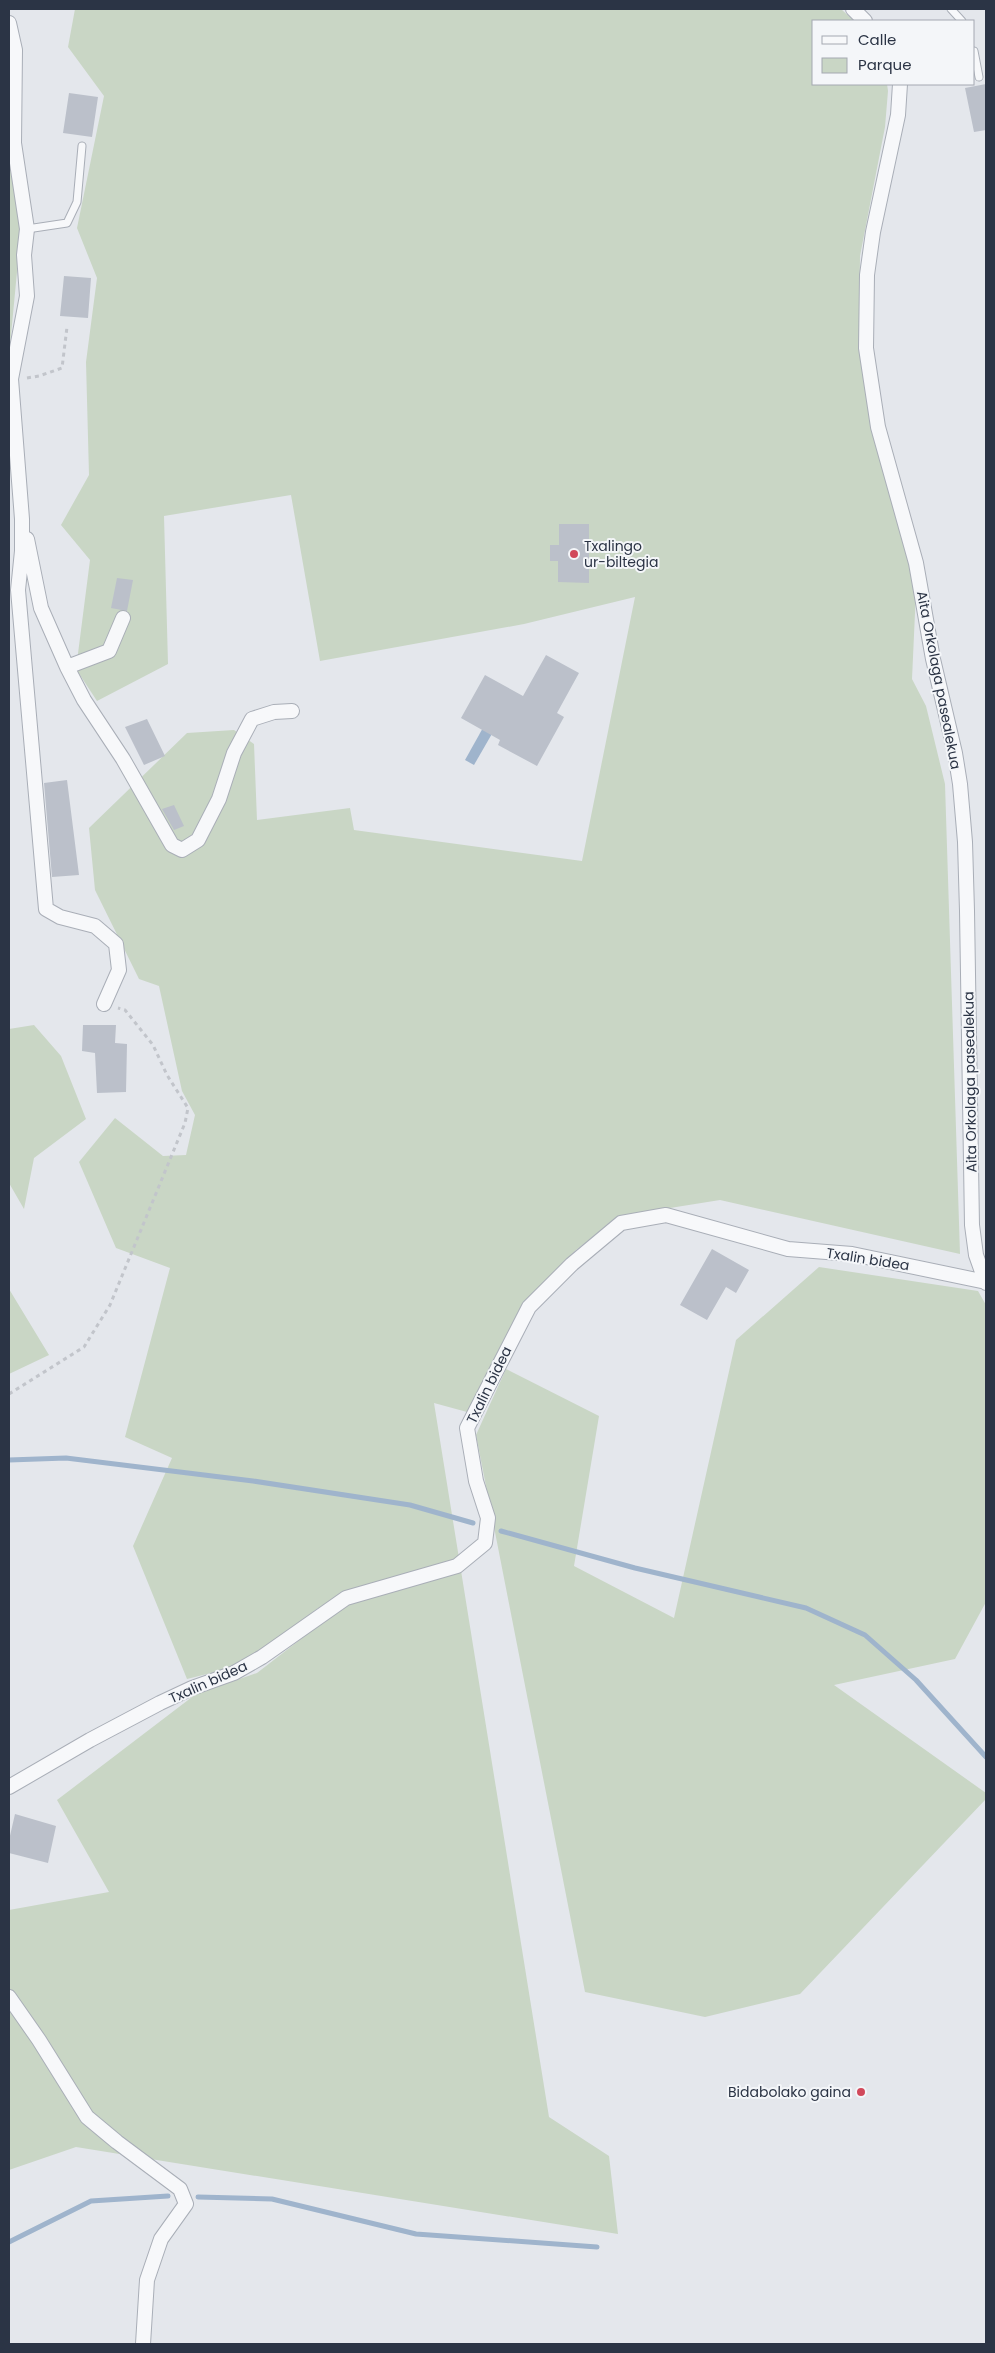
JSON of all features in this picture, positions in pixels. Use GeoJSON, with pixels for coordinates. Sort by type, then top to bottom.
{"type":"FeatureCollection","features":[{"type":"Feature","properties":{"kind":"street"},"geometry":{"type":"LineString","coordinates":[[853,9],[864,20]]}},
{"type":"Feature","properties":{"kind":"street"},"geometry":{"type":"LineString","coordinates":[[9,23],[15,50],[14,144],[27,229],[24,255],[27,296],[11,379],[22,519],[22,552],[18,590],[32,770],[46,909],[60,917],[95,926],[116,944],[119,970],[104,1004]]}},
{"type":"Feature","properties":{"kind":"street","name":"Aita Orkolaga pasealekua"},"geometry":{"type":"LineString","coordinates":[[900,85],[898,115],[867,275],[866,348],[878,427],[916,563],[932,659],[955,753],[960,784],[965,842],[967,911],[972,1225],[976,1255],[986,1282]]}},
{"type":"Feature","properties":{"kind":"street"},"geometry":{"type":"LineString","coordinates":[[22,519],[33,564],[40,608],[67,667],[84,700],[123,759],[172,845],[182,850],[198,840],[219,799],[234,753],[252,719],[274,712],[292,711]]}},
{"type":"Feature","properties":{"kind":"street"},"geometry":{"type":"LineString","coordinates":[[67,667],[109,651],[123,618]]}},
{"type":"Feature","properties":{"kind":"street","name":"Txalin bidea"},"geometry":{"type":"LineString","coordinates":[[9,1787],[90,1740],[160,1703],[192,1688],[234,1673],[262,1657],[346,1598],[456,1566],[485,1543],[488,1518],[476,1481],[467,1428],[529,1307],[572,1264],[621,1223],[666,1215],[788,1249],[852,1254],[986,1282]]}},
{"type":"Feature","properties":{"kind":"street"},"geometry":{"type":"LineString","coordinates":[[9,1997],[39,2040],[87,2117],[180,2189],[186,2204],[161,2239],[148,2280],[143,2344]]}},
{"type":"Feature","properties":{"kind":"lane"},"geometry":{"type":"LineString","coordinates":[[951,9],[961,20]]}},
{"type":"Feature","properties":{"kind":"lane"},"geometry":{"type":"LineString","coordinates":[[975,56],[979,78]]}},
{"type":"Feature","properties":{"kind":"lane"},"geometry":{"type":"LineString","coordinates":[[27,229],[67,223],[77,202],[82,146]]}},
{"type":"Feature","properties":{"kind":"path"},"geometry":{"type":"LineString","coordinates":[[11,379],[39,376],[62,368],[67,327]]}},
{"type":"Feature","properties":{"kind":"path"},"geometry":{"type":"LineString","coordinates":[[9,1394],[84,1347],[110,1305],[185,1123],[188,1108],[153,1045],[125,1010],[104,1004]]}},
{"type":"Feature","properties":{"kind":"green space"},"geometry":{"type":"Polygon","coordinates":[[[75,9],[841,9],[853,20],[812,20],[812,85],[887,85],[885,127],[860,256],[859,346],[870,421],[890,487],[916,591],[912,679],[926,706],[945,784],[960,1254],[720,1200],[620,1216],[576,1250],[527,1300],[467,1412],[434,1403],[549,2117],[609,2156],[618,2234],[76,2147],[9,2170],[9,1910],[109,1892],[57,1800],[196,1694],[257,1673],[328,1618],[318,1608],[273,1645],[231,1668],[187,1679],[133,1546],[172,1458],[125,1437],[170,1268],[116,1248],[79,1162],[115,1118],[163,1156],[186,1155],[195,1115],[182,1091],[159,986],[139,979],[95,890],[89,828],[187,733],[234,730],[254,744],[257,820],[350,808],[354,830],[582,861],[635,597],[524,624],[320,661],[291,495],[164,516],[168,664],[97,701],[76,669],[90,560],[61,525],[89,475],[86,362],[97,278],[77,228],[104,96],[68,47],[75,9]]]}},
{"type":"Feature","properties":{"kind":"green space"},"geometry":{"type":"Polygon","coordinates":[[[9,114],[21,230],[9,356],[9,114]]]}},
{"type":"Feature","properties":{"kind":"green space"},"geometry":{"type":"Polygon","coordinates":[[[34,1025],[61,1056],[86,1119],[34,1158],[24,1209],[9,1183],[9,1029],[34,1025]]]}},
{"type":"Feature","properties":{"kind":"green space"},"geometry":{"type":"Polygon","coordinates":[[[819,1267],[978,1291],[986,1305],[986,1602],[955,1659],[834,1685],[986,1793],[986,1799],[800,1994],[705,2017],[585,1992],[476,1435],[506,1369],[599,1416],[574,1566],[674,1618],[736,1340],[819,1267]]]}},
{"type":"Feature","properties":{"kind":"green space"},"geometry":{"type":"Polygon","coordinates":[[[9,1289],[49,1355],[9,1374],[9,1289]]]}},
{"type":"Feature","properties":{"kind":"water"},"geometry":{"type":"Polygon","coordinates":[[[484,726],[493,732],[474,765],[465,760],[484,726]]]}},
{"type":"Feature","properties":{"kind":"building"},"geometry":{"type":"Polygon","coordinates":[[[986,84],[986,130],[974,132],[965,88],[986,84]]]}},
{"type":"Feature","properties":{"kind":"building"},"geometry":{"type":"Polygon","coordinates":[[[69,93],[98,97],[92,137],[63,133],[69,93]]]}},
{"type":"Feature","properties":{"kind":"building"},"geometry":{"type":"Polygon","coordinates":[[[64,276],[91,278],[88,318],[60,316],[64,276]]]}},
{"type":"Feature","properties":{"kind":"building","name":"Txalingo ur-biltegia"},"geometry":{"type":"Polygon","coordinates":[[[559,524],[589,524],[589,583],[558,582],[558,561],[550,561],[550,545],[559,545],[559,524]]]}},
{"type":"Feature","properties":{"kind":"building"},"geometry":{"type":"Polygon","coordinates":[[[117,578],[133,580],[127,611],[111,608],[117,578]]]}},
{"type":"Feature","properties":{"kind":"building"},"geometry":{"type":"Polygon","coordinates":[[[546,655],[579,673],[557,713],[564,717],[537,766],[498,745],[500,740],[461,718],[485,675],[523,696],[546,655]]]}},
{"type":"Feature","properties":{"kind":"building"},"geometry":{"type":"Polygon","coordinates":[[[147,719],[165,756],[144,765],[125,727],[147,719]]]}},
{"type":"Feature","properties":{"kind":"building"},"geometry":{"type":"Polygon","coordinates":[[[67,780],[79,875],[52,877],[44,783],[67,780]]]}},
{"type":"Feature","properties":{"kind":"building"},"geometry":{"type":"Polygon","coordinates":[[[174,805],[184,826],[174,830],[162,809],[174,805]]]}},
{"type":"Feature","properties":{"kind":"building"},"geometry":{"type":"Polygon","coordinates":[[[83,1025],[116,1025],[115,1043],[127,1044],[126,1092],[97,1093],[95,1053],[82,1051],[83,1025]]]}},
{"type":"Feature","properties":{"kind":"building"},"geometry":{"type":"Polygon","coordinates":[[[712,1249],[749,1270],[736,1293],[726,1287],[707,1320],[680,1305],[712,1249]]]}},
{"type":"Feature","properties":{"kind":"building"},"geometry":{"type":"Polygon","coordinates":[[[15,1814],[56,1826],[48,1863],[9,1853],[9,1840],[15,1814]]]}},
{"type":"Feature","properties":{"kind":"waterway"},"geometry":{"type":"LineString","coordinates":[[9,1460],[66,1458],[253,1481],[410,1505],[473,1523]]}},
{"type":"Feature","properties":{"kind":"waterway"},"geometry":{"type":"LineString","coordinates":[[501,1531],[635,1568],[806,1608],[865,1635],[916,1680],[986,1757]]}},
{"type":"Feature","properties":{"kind":"waterway"},"geometry":{"type":"LineString","coordinates":[[9,2242],[91,2201],[168,2196]]}},
{"type":"Feature","properties":{"kind":"waterway"},"geometry":{"type":"LineString","coordinates":[[198,2197],[272,2199],[416,2234],[597,2247]]}},
{"type":"Feature","properties":{"kind":"place","name":"Txalingo ur-biltegia"},"geometry":{"type":"Point","coordinates":[574,554]}},
{"type":"Feature","properties":{"kind":"place","name":"Bidabolako gaina"},"geometry":{"type":"Point","coordinates":[861,2092]}}]}
